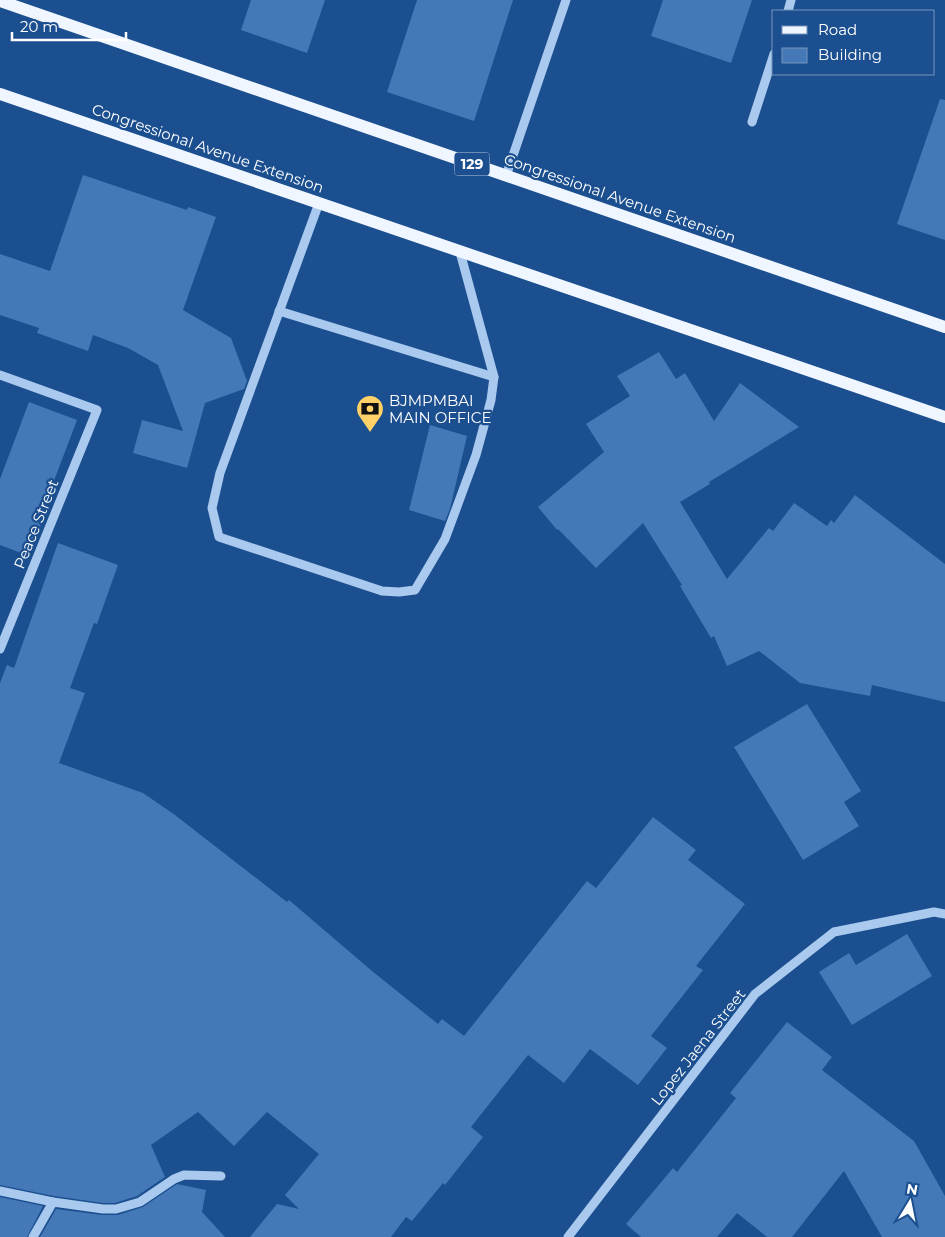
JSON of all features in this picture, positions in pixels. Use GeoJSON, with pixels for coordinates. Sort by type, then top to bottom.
{"type":"FeatureCollection","features":[{"type":"Feature","properties":{"kind":"main road","name":"Congressional Avenue Extension"},"geometry":{"type":"LineString","coordinates":[[0,1],[945,327]]}},
{"type":"Feature","properties":{"kind":"main road","name":"Congressional Avenue Extension"},"geometry":{"type":"LineString","coordinates":[[0,94],[945,417]]}},
{"type":"Feature","properties":{"kind":"street"},"geometry":{"type":"LineString","coordinates":[[506,176],[566,0]]}},
{"type":"Feature","properties":{"kind":"street"},"geometry":{"type":"LineString","coordinates":[[752,122],[772,60]]}},
{"type":"Feature","properties":{"kind":"street"},"geometry":{"type":"LineString","coordinates":[[319,203],[220,473],[212,508],[220,537],[382,591],[399,592],[415,590],[445,538],[476,455],[491,400],[494,377],[460,252]]}},
{"type":"Feature","properties":{"kind":"street"},"geometry":{"type":"LineString","coordinates":[[279,311],[494,377]]}},
{"type":"Feature","properties":{"kind":"street","name":"Peace Street"},"geometry":{"type":"LineString","coordinates":[[0,375],[97,410],[0,649]]}},
{"type":"Feature","properties":{"kind":"street","name":"Lopez Jaena Street"},"geometry":{"type":"LineString","coordinates":[[568,1237],[755,994],[834,932],[934,912],[945,914]]}},
{"type":"Feature","properties":{"kind":"street"},"geometry":{"type":"LineString","coordinates":[[0,1190],[53,1202],[116,1209],[140,1202],[174,1179],[184,1175],[221,1176]]}},
{"type":"Feature","properties":{"kind":"street"},"geometry":{"type":"LineString","coordinates":[[33,1237],[53,1202]]}},
{"type":"Feature","properties":{"kind":"building"},"geometry":{"type":"Polygon","coordinates":[[[251,0],[325,0],[307,53],[241,30],[251,0]]]}},
{"type":"Feature","properties":{"kind":"building"},"geometry":{"type":"Polygon","coordinates":[[[417,0],[513,0],[474,121],[387,92],[417,0]]]}},
{"type":"Feature","properties":{"kind":"building"},"geometry":{"type":"Polygon","coordinates":[[[663,0],[752,0],[731,63],[651,36],[663,0]]]}},
{"type":"Feature","properties":{"kind":"building"},"geometry":{"type":"Polygon","coordinates":[[[940,99],[945,100],[945,240],[897,224],[940,99]]]}},
{"type":"Feature","properties":{"kind":"building"},"geometry":{"type":"Polygon","coordinates":[[[83,175],[187,210],[188,207],[216,217],[183,310],[231,338],[247,381],[244,389],[205,403],[187,468],[133,453],[142,420],[183,431],[158,365],[128,348],[93,335],[88,351],[37,333],[39,328],[0,315],[0,254],[50,271],[83,175]]]}},
{"type":"Feature","properties":{"kind":"building"},"geometry":{"type":"Polygon","coordinates":[[[659,352],[676,379],[685,373],[714,421],[740,383],[799,427],[680,502],[727,579],[769,528],[773,531],[794,503],[827,526],[831,520],[834,523],[855,495],[945,564],[945,702],[872,685],[870,696],[800,683],[759,651],[727,666],[714,636],[711,638],[680,586],[682,585],[643,523],[596,568],[557,530],[538,507],[604,452],[586,424],[630,396],[617,376],[659,352]]]}},
{"type":"Feature","properties":{"kind":"building"},"geometry":{"type":"Polygon","coordinates":[[[29,402],[77,420],[44,507],[47,508],[29,556],[0,545],[0,479],[29,402]]]}},
{"type":"Feature","properties":{"kind":"building"},"geometry":{"type":"Polygon","coordinates":[[[430,425],[467,436],[450,509],[445,521],[409,510],[430,425]]]}},
{"type":"Feature","properties":{"kind":"building"},"geometry":{"type":"Polygon","coordinates":[[[58,543],[118,565],[97,624],[94,623],[70,688],[85,693],[59,763],[143,793],[175,815],[287,902],[289,900],[438,1024],[442,1019],[464,1036],[587,881],[596,888],[653,817],[696,850],[688,860],[745,904],[696,966],[703,970],[651,1036],[667,1048],[638,1085],[590,1049],[564,1083],[528,1055],[471,1127],[483,1137],[445,1185],[443,1183],[412,1221],[406,1217],[391,1237],[250,1237],[277,1204],[299,1209],[285,1195],[319,1154],[267,1112],[234,1146],[198,1112],[151,1145],[165,1177],[137,1196],[115,1203],[54,1196],[0,1185],[0,683],[7,665],[14,668],[58,543]]]}},
{"type":"Feature","properties":{"kind":"building"},"geometry":{"type":"Polygon","coordinates":[[[807,704],[861,791],[844,802],[859,826],[803,860],[734,747],[807,704]]]}},
{"type":"Feature","properties":{"kind":"building"},"geometry":{"type":"Polygon","coordinates":[[[907,934],[932,976],[852,1025],[819,972],[849,953],[856,965],[907,934]]]}},
{"type":"Feature","properties":{"kind":"building"},"geometry":{"type":"Polygon","coordinates":[[[787,1022],[832,1057],[822,1070],[914,1141],[945,1196],[945,1237],[882,1237],[844,1171],[792,1237],[767,1237],[737,1213],[717,1237],[641,1237],[626,1224],[673,1168],[677,1172],[736,1098],[730,1093],[787,1022]]]}},
{"type":"Feature","properties":{"kind":"building"},"geometry":{"type":"Polygon","coordinates":[[[177,1184],[206,1190],[202,1212],[225,1237],[40,1237],[56,1209],[102,1215],[118,1215],[143,1207],[177,1184]]]}},
{"type":"Feature","properties":{"kind":"building"},"geometry":{"type":"Polygon","coordinates":[[[0,1197],[43,1206],[27,1237],[0,1237],[0,1197]]]}},
{"type":"Feature","properties":{"kind":"place","name":"BJMPMBAI MAIN OFFICE"},"geometry":{"type":"Point","coordinates":[370,433]}}]}
